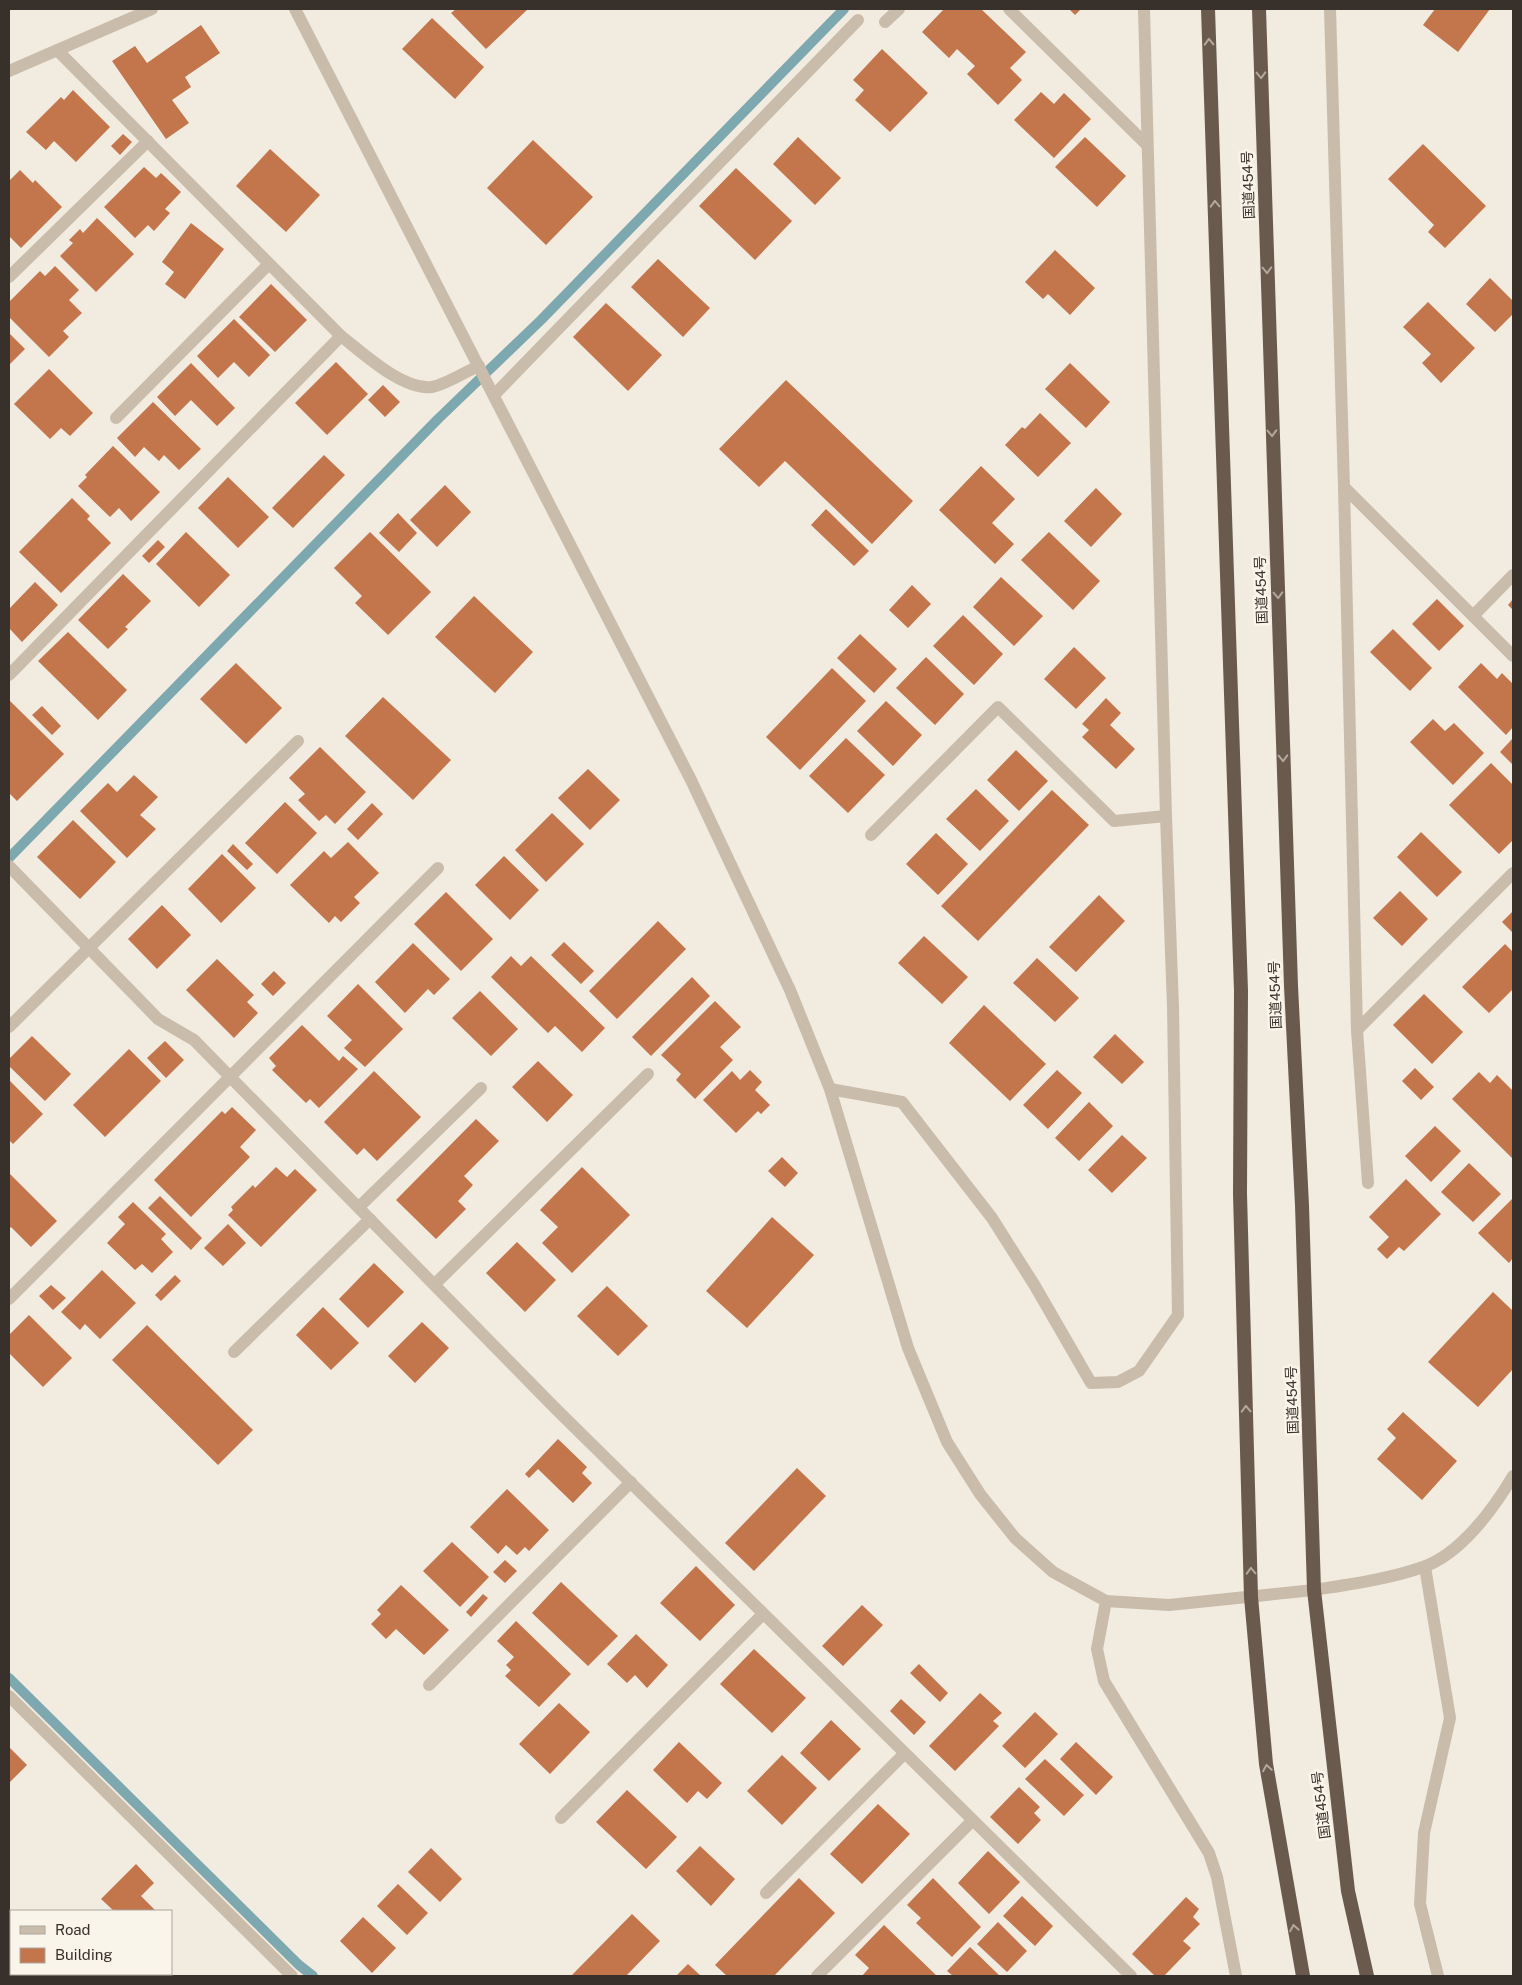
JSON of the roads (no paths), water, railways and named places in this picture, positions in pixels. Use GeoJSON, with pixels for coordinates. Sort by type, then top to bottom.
{"type":"FeatureCollection","features":[{"type":"Feature","properties":{"kind":"highway"},"geometry":{"type":"LineString","coordinates":[[1208,9],[1241,981],[1240,1194],[1251,1597],[1266,1764],[1303,1976]]}},
{"type":"Feature","properties":{"kind":"highway","name":"国道454号"},"geometry":{"type":"LineString","coordinates":[[1259,9],[1291,986],[1302,1205],[1314,1590],[1348,1891],[1367,1976]]}},
{"type":"Feature","properties":{"kind":"street"},"geometry":{"type":"LineString","coordinates":[[9,71],[152,9]]}},
{"type":"Feature","properties":{"kind":"street"},"geometry":{"type":"LineString","coordinates":[[295,9],[691,780],[790,990],[830,1089],[908,1348],[947,1442],[980,1494],[1015,1538],[1053,1572],[1106,1601],[1169,1604],[1314,1590],[1372,1580],[1425,1567],[1451,1552],[1477,1526],[1513,1476]]}},
{"type":"Feature","properties":{"kind":"street"},"geometry":{"type":"LineString","coordinates":[[885,22],[898,9]]}},
{"type":"Feature","properties":{"kind":"street"},"geometry":{"type":"LineString","coordinates":[[1009,9],[1147,145]]}},
{"type":"Feature","properties":{"kind":"street"},"geometry":{"type":"LineString","coordinates":[[830,1089],[902,1102],[992,1218],[1035,1286],[1091,1383],[1118,1382],[1139,1371],[1178,1315],[1173,1007],[1144,9]]}},
{"type":"Feature","properties":{"kind":"street"},"geometry":{"type":"LineString","coordinates":[[1330,9],[1357,1030],[1368,1183]]}},
{"type":"Feature","properties":{"kind":"street"},"geometry":{"type":"LineString","coordinates":[[494,395],[858,20]]}},
{"type":"Feature","properties":{"kind":"street"},"geometry":{"type":"LineString","coordinates":[[57,50],[341,336],[381,367],[414,385],[434,386],[478,366]]}},
{"type":"Feature","properties":{"kind":"street"},"geometry":{"type":"LineString","coordinates":[[9,277],[148,141]]}},
{"type":"Feature","properties":{"kind":"street"},"geometry":{"type":"LineString","coordinates":[[116,418],[268,264]]}},
{"type":"Feature","properties":{"kind":"street"},"geometry":{"type":"LineString","coordinates":[[9,675],[341,336]]}},
{"type":"Feature","properties":{"kind":"street"},"geometry":{"type":"LineString","coordinates":[[1344,487],[1513,656]]}},
{"type":"Feature","properties":{"kind":"street"},"geometry":{"type":"LineString","coordinates":[[1473,616],[1513,575]]}},
{"type":"Feature","properties":{"kind":"street"},"geometry":{"type":"LineString","coordinates":[[871,835],[998,707],[1114,821],[1166,816]]}},
{"type":"Feature","properties":{"kind":"street"},"geometry":{"type":"LineString","coordinates":[[9,1027],[298,741]]}},
{"type":"Feature","properties":{"kind":"street"},"geometry":{"type":"LineString","coordinates":[[9,866],[158,1019],[194,1040],[763,1614],[1131,1976]]}},
{"type":"Feature","properties":{"kind":"street"},"geometry":{"type":"LineString","coordinates":[[9,1299],[438,868]]}},
{"type":"Feature","properties":{"kind":"street"},"geometry":{"type":"LineString","coordinates":[[1357,1030],[1513,873]]}},
{"type":"Feature","properties":{"kind":"street"},"geometry":{"type":"LineString","coordinates":[[435,1284],[648,1074]]}},
{"type":"Feature","properties":{"kind":"street"},"geometry":{"type":"LineString","coordinates":[[359,1207],[481,1088]]}},
{"type":"Feature","properties":{"kind":"street"},"geometry":{"type":"LineString","coordinates":[[234,1352],[370,1219]]}},
{"type":"Feature","properties":{"kind":"street"},"geometry":{"type":"LineString","coordinates":[[429,1685],[631,1482]]}},
{"type":"Feature","properties":{"kind":"street"},"geometry":{"type":"LineString","coordinates":[[1425,1567],[1450,1718],[1424,1834],[1420,1904],[1438,1976]]}},
{"type":"Feature","properties":{"kind":"street"},"geometry":{"type":"LineString","coordinates":[[1106,1601],[1097,1649],[1104,1681],[1209,1853],[1218,1877],[1236,1976]]}},
{"type":"Feature","properties":{"kind":"street"},"geometry":{"type":"LineString","coordinates":[[561,1818],[763,1614]]}},
{"type":"Feature","properties":{"kind":"street"},"geometry":{"type":"LineString","coordinates":[[9,1696],[292,1976]]}},
{"type":"Feature","properties":{"kind":"street"},"geometry":{"type":"LineString","coordinates":[[766,1893],[904,1754]]}},
{"type":"Feature","properties":{"kind":"street"},"geometry":{"type":"LineString","coordinates":[[817,1976],[972,1820]]}},
{"type":"Feature","properties":{"kind":"waterway"},"geometry":{"type":"LineString","coordinates":[[9,858],[438,419],[541,320],[844,9]]}},
{"type":"Feature","properties":{"kind":"waterway"},"geometry":{"type":"LineString","coordinates":[[9,1678],[299,1965],[313,1976]]}}]}
